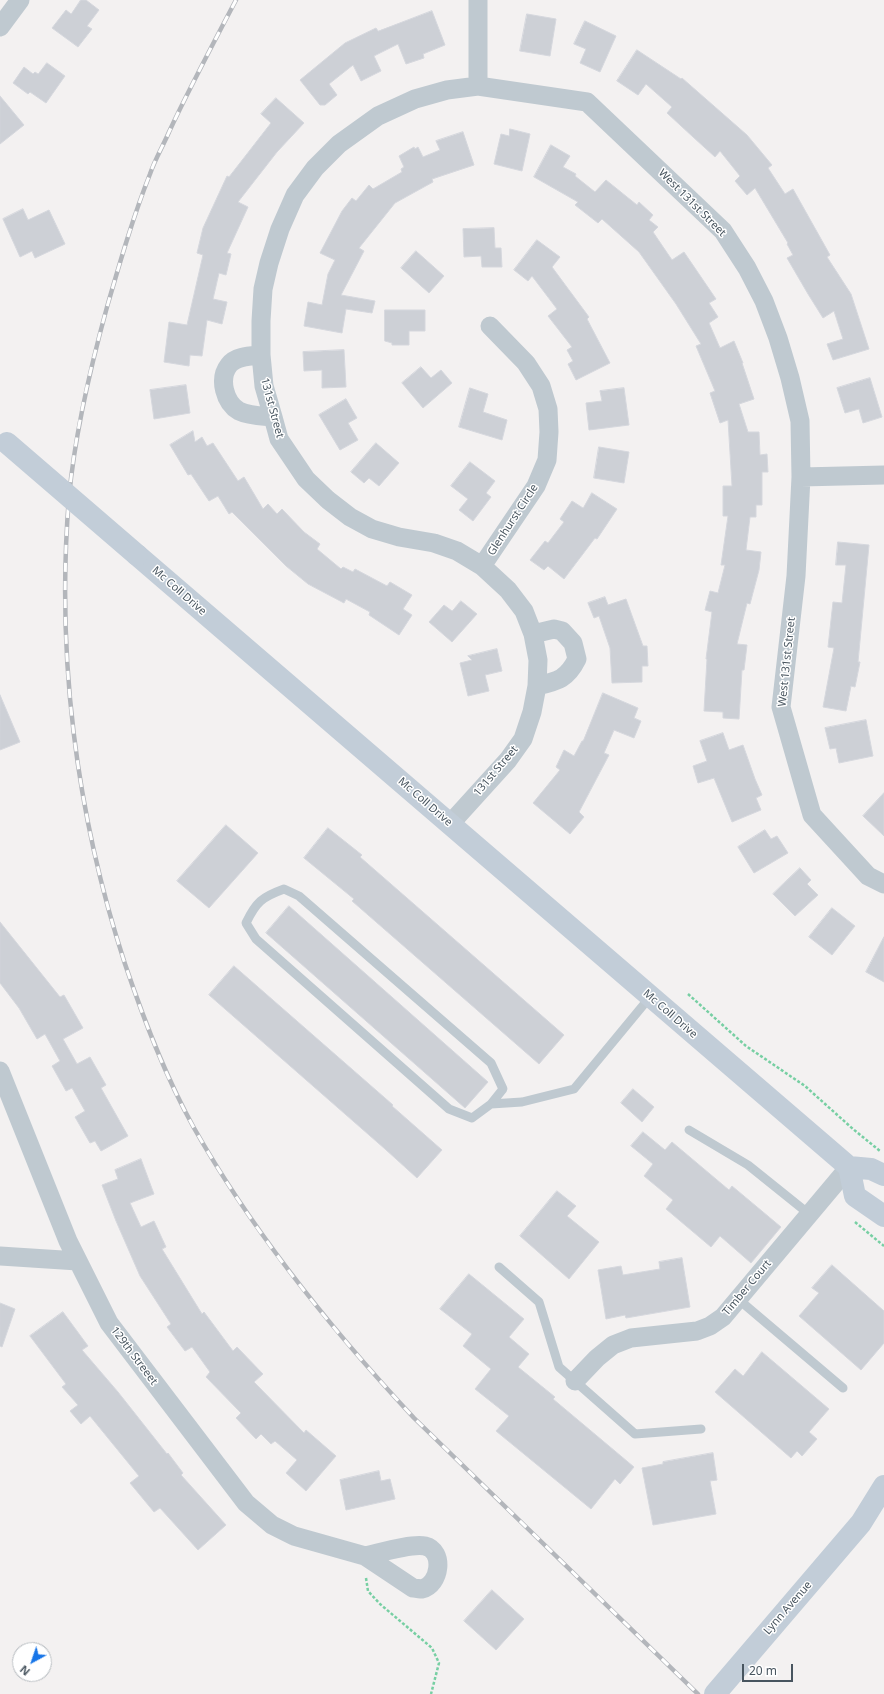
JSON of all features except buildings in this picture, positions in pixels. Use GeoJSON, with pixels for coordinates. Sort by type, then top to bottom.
{"type":"FeatureCollection","features":[{"type":"Feature","properties":{"kind":"main road","name":"Mc Coll Drive"},"geometry":{"type":"LineString","coordinates":[[3,440],[849,1167]]}},
{"type":"Feature","properties":{"kind":"main road"},"geometry":{"type":"LineString","coordinates":[[884,1175],[871,1169],[849,1167],[855,1196],[884,1216]]}},
{"type":"Feature","properties":{"kind":"main road","name":"Lynn Avenue"},"geometry":{"type":"LineString","coordinates":[[715,1694],[861,1523],[884,1486]]}},
{"type":"Feature","properties":{"kind":"main road","name":"Lynn Avenue"},"geometry":{"type":"LineString","coordinates":[[861,1523],[884,1505]]}},
{"type":"Feature","properties":{"kind":"street"},"geometry":{"type":"LineString","coordinates":[[0,27],[20,0]]}},
{"type":"Feature","properties":{"kind":"street"},"geometry":{"type":"LineString","coordinates":[[478,0],[478,86]]}},
{"type":"Feature","properties":{"kind":"street","name":"131st Street"},"geometry":{"type":"LineString","coordinates":[[450,824],[508,760],[523,739],[532,712],[537,686],[538,660],[533,634],[524,611],[508,590],[482,566],[457,551],[372,529],[350,517],[328,500],[306,479],[280,439],[264,386],[261,355],[263,289],[269,263],[280,229],[295,195],[315,168],[339,144],[378,116],[415,99],[447,90],[478,86]]}},
{"type":"Feature","properties":{"kind":"street","name":"West 131st Street"},"geometry":{"type":"LineString","coordinates":[[478,86],[587,102],[723,230],[764,301],[778,338],[790,378],[800,421],[800,478],[796,576],[781,708],[812,815],[868,876],[884,884]]}},
{"type":"Feature","properties":{"kind":"street","name":"Glenhurst Circle"},"geometry":{"type":"LineString","coordinates":[[482,566],[536,486],[547,460],[549,432],[548,409],[541,386],[526,363],[490,326]]}},
{"type":"Feature","properties":{"kind":"street"},"geometry":{"type":"LineString","coordinates":[[261,355],[244,356],[229,365],[224,376],[224,390],[229,404],[240,411],[252,415],[273,417]]}},
{"type":"Feature","properties":{"kind":"street"},"geometry":{"type":"LineString","coordinates":[[800,478],[884,475]]}},
{"type":"Feature","properties":{"kind":"street"},"geometry":{"type":"LineString","coordinates":[[533,634],[554,629],[562,631],[573,643],[578,659],[571,671],[557,681],[537,686]]}},
{"type":"Feature","properties":{"kind":"street","name":"129th Streeet"},"geometry":{"type":"LineString","coordinates":[[0,1071],[68,1241],[109,1323],[246,1503],[272,1525],[294,1536],[365,1556]]}},
{"type":"Feature","properties":{"kind":"street","name":"Timber Court"},"geometry":{"type":"LineString","coordinates":[[575,1381],[597,1358],[613,1345],[631,1338],[698,1331],[710,1326],[723,1317],[849,1167]]}},
{"type":"Feature","properties":{"kind":"street"},"geometry":{"type":"LineString","coordinates":[[0,1256],[78,1261]]}},
{"type":"Feature","properties":{"kind":"lane"},"geometry":{"type":"LineString","coordinates":[[491,1104],[503,1089],[491,1063],[299,896],[284,889],[266,895],[253,909],[246,923],[256,939],[449,1109],[472,1118],[491,1104],[522,1102],[574,1089],[650,997]]}},
{"type":"Feature","properties":{"kind":"lane"},"geometry":{"type":"LineString","coordinates":[[689,1130],[748,1164],[809,1214]]}},
{"type":"Feature","properties":{"kind":"lane"},"geometry":{"type":"LineString","coordinates":[[499,1267],[539,1302],[559,1367],[635,1434],[701,1429]]}},
{"type":"Feature","properties":{"kind":"lane"},"geometry":{"type":"LineString","coordinates":[[738,1299],[843,1388]]}},
{"type":"Feature","properties":{"kind":"path"},"geometry":{"type":"LineString","coordinates":[[688,994],[746,1046],[805,1086],[853,1129],[884,1154]]}},
{"type":"Feature","properties":{"kind":"path"},"geometry":{"type":"LineString","coordinates":[[365,1556],[368,1591],[385,1608],[432,1648],[439,1663],[431,1694]]}},
{"type":"Feature","properties":{"kind":"railway"},"geometry":{"type":"LineString","coordinates":[[236,0],[193,82],[152,168],[138,207],[107,307],[84,401],[75,449],[69,497],[66,556],[65,616],[68,675],[82,792],[108,907],[125,964],[140,1006],[164,1068],[183,1108],[217,1167],[268,1243],[295,1279],[353,1350],[414,1418],[698,1694]]}}]}
